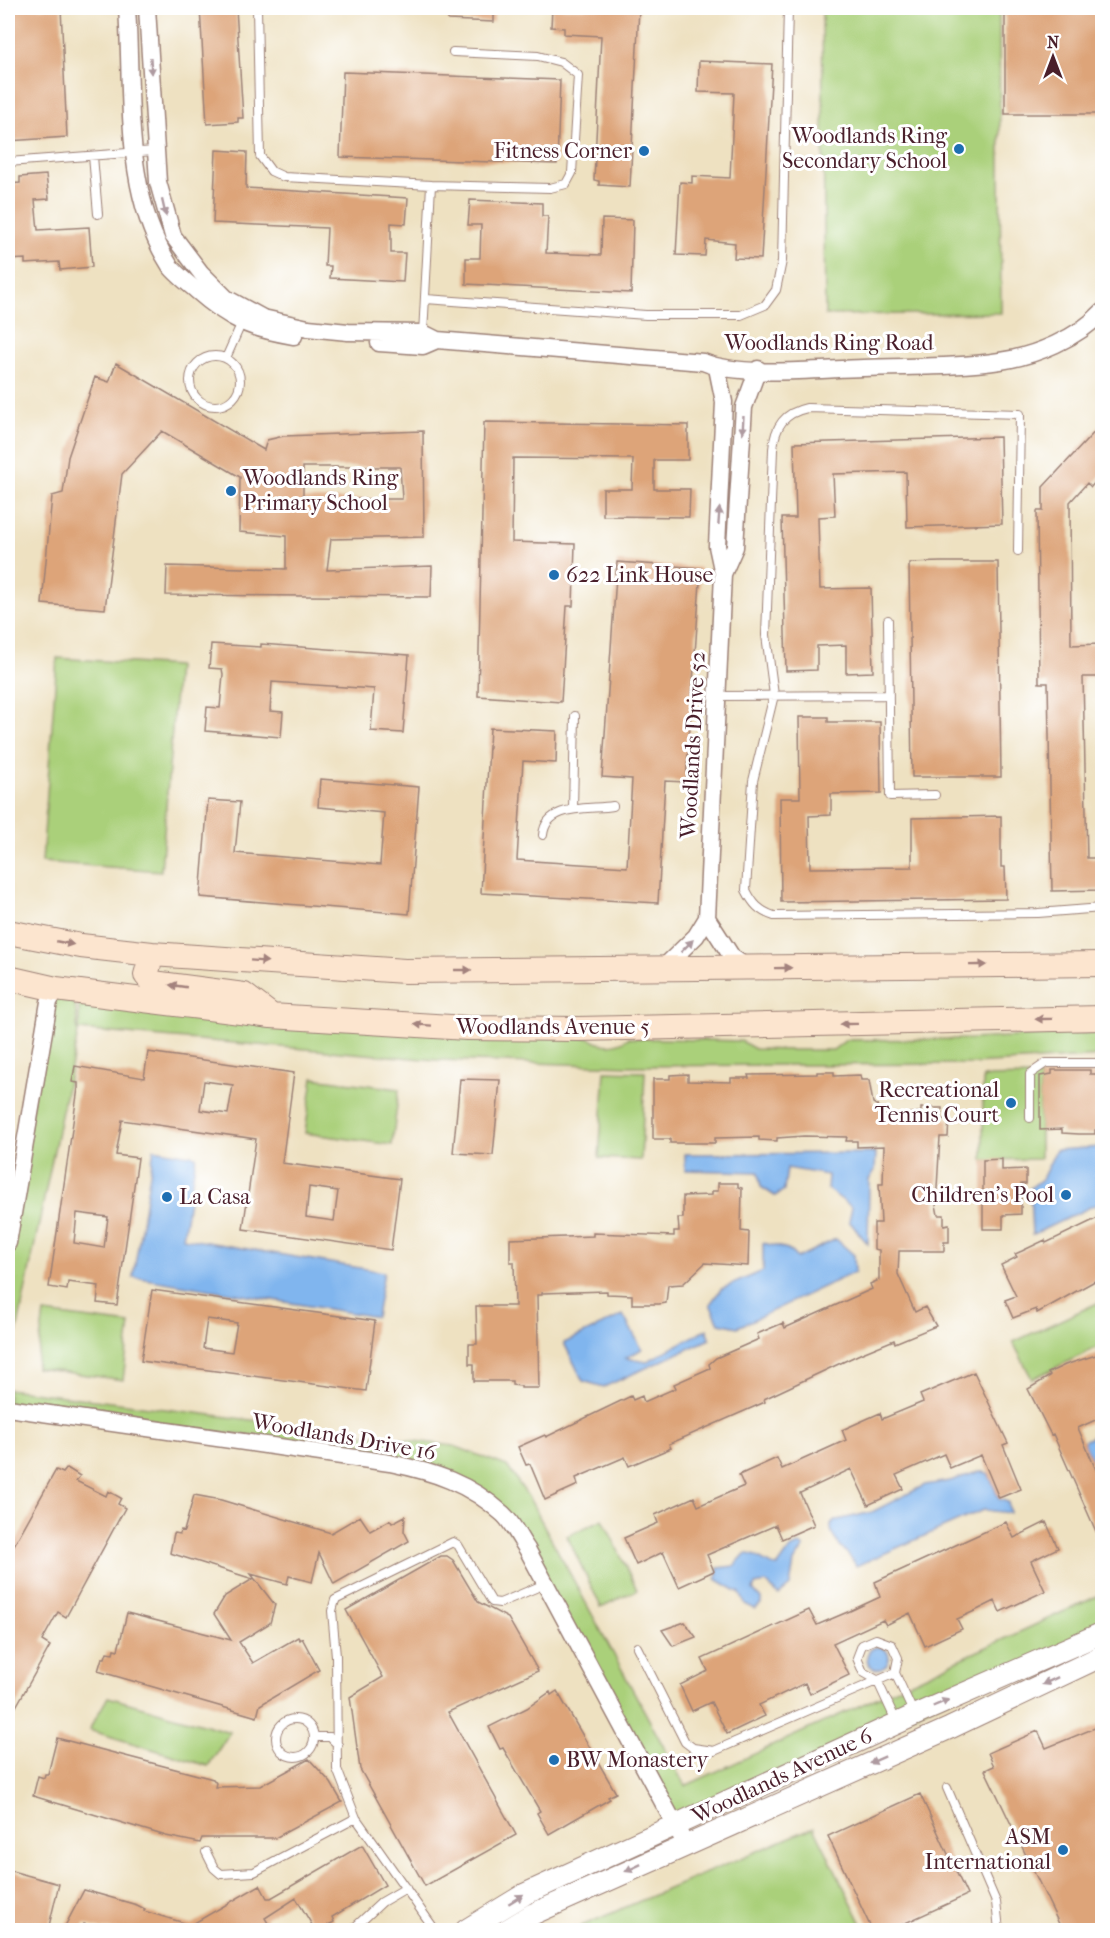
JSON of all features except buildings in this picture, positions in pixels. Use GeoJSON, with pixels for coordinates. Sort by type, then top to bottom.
{"type":"FeatureCollection","features":[{"type":"Feature","properties":{"kind":"main road"},"geometry":{"type":"LineString","coordinates":[[8,932],[81,946],[152,954],[405,971],[749,969],[1102,963]]}},
{"type":"Feature","properties":{"kind":"main road"},"geometry":{"type":"LineString","coordinates":[[152,954],[146,975],[153,983],[244,995],[271,1016]]}},
{"type":"Feature","properties":{"kind":"main road","name":"Woodlands Avenue 5"},"geometry":{"type":"LineString","coordinates":[[8,978],[57,989],[271,1016],[467,1028],[578,1029],[1102,1018]]}},
{"type":"Feature","properties":{"kind":"street","name":"Woodlands Ring Road"},"geometry":{"type":"LineString","coordinates":[[127,8],[136,172],[150,224],[171,267],[214,306],[255,330],[321,340],[428,340]]}},
{"type":"Feature","properties":{"kind":"street","name":"Woodlands Ring Road"},"geometry":{"type":"LineString","coordinates":[[147,8],[154,151],[158,182],[173,236],[191,261],[226,298],[263,318],[308,328],[703,362],[717,368],[758,369],[954,365],[1002,361],[1051,346],[1095,320],[1102,312]]}},
{"type":"Feature","properties":{"kind":"street","name":"Woodlands Drive 52"},"geometry":{"type":"LineString","coordinates":[[707,918],[723,574],[717,546],[724,402],[717,368]]}},
{"type":"Feature","properties":{"kind":"street","name":"Woodlands Drive 52"},"geometry":{"type":"LineString","coordinates":[[723,574],[735,547],[744,406],[758,369]]}},
{"type":"Feature","properties":{"kind":"street"},"geometry":{"type":"LineString","coordinates":[[661,970],[696,936],[707,918],[732,957],[749,969]]}},
{"type":"Feature","properties":{"kind":"street"},"geometry":{"type":"LineString","coordinates":[[8,1243],[10,1217],[49,1002],[57,989]]}},
{"type":"Feature","properties":{"kind":"street","name":"Woodlands Drive 16"},"geometry":{"type":"LineString","coordinates":[[8,1408],[434,1472],[468,1488],[505,1515],[545,1584],[674,1826],[686,1844]]}},
{"type":"Feature","properties":{"kind":"street","name":"Woodlands Avenue 6"},"geometry":{"type":"LineString","coordinates":[[466,1930],[525,1894],[906,1719],[1102,1633]]}},
{"type":"Feature","properties":{"kind":"street","name":"Woodlands Avenue 6"},"geometry":{"type":"LineString","coordinates":[[507,1930],[533,1914],[950,1728],[1102,1656]]}},
{"type":"Feature","properties":{"kind":"lane"},"geometry":{"type":"LineString","coordinates":[[257,8],[260,156],[271,171],[284,177],[431,185],[550,188],[566,184],[572,172],[578,75],[561,62],[538,56],[453,52]]}},
{"type":"Feature","properties":{"kind":"lane"},"geometry":{"type":"LineString","coordinates":[[426,299],[646,315],[741,315],[765,305],[776,290],[782,261],[788,8]]}},
{"type":"Feature","properties":{"kind":"lane"},"geometry":{"type":"LineString","coordinates":[[8,162],[154,151]]}},
{"type":"Feature","properties":{"kind":"lane"},"geometry":{"type":"LineString","coordinates":[[93,156],[98,214]]}},
{"type":"Feature","properties":{"kind":"lane"},"geometry":{"type":"LineString","coordinates":[[428,340],[426,299],[431,185]]}},
{"type":"Feature","properties":{"kind":"lane"},"geometry":{"type":"LineString","coordinates":[[226,358],[242,322]]}},
{"type":"Feature","properties":{"kind":"lane"},"geometry":{"type":"LineString","coordinates":[[213,356],[226,358],[236,367],[240,379],[238,392],[229,402],[204,404],[194,396],[190,384],[192,371],[200,361],[206,358],[213,356]]}},
{"type":"Feature","properties":{"kind":"lane"},"geometry":{"type":"LineString","coordinates":[[1018,551],[1020,414],[807,408],[792,411],[781,422],[774,435],[766,636],[774,695],[753,781],[746,890],[752,902],[761,912],[774,916],[1038,913],[1102,908]]}},
{"type":"Feature","properties":{"kind":"lane"},"geometry":{"type":"LineString","coordinates":[[888,620],[890,796],[935,795]]}},
{"type":"Feature","properties":{"kind":"lane"},"geometry":{"type":"LineString","coordinates":[[717,696],[889,694]]}},
{"type":"Feature","properties":{"kind":"lane"},"geometry":{"type":"LineString","coordinates":[[573,809],[575,716]]}},
{"type":"Feature","properties":{"kind":"lane"},"geometry":{"type":"LineString","coordinates":[[543,835],[547,820],[573,809],[613,806]]}},
{"type":"Feature","properties":{"kind":"lane"},"geometry":{"type":"LineString","coordinates":[[1030,1118],[1030,1074],[1046,1063],[1102,1063]]}},
{"type":"Feature","properties":{"kind":"lane"},"geometry":{"type":"LineString","coordinates":[[435,1930],[356,1818],[337,1769],[336,1656],[332,1611],[335,1600],[453,1542],[458,1545],[492,1602],[500,1604],[545,1584]]}},
{"type":"Feature","properties":{"kind":"lane"},"geometry":{"type":"LineString","coordinates":[[876,1639],[892,1645],[898,1658],[895,1673],[906,1719],[877,1680],[862,1672],[856,1658],[862,1645],[876,1639]]}},
{"type":"Feature","properties":{"kind":"lane"},"geometry":{"type":"LineString","coordinates":[[637,1647],[685,1742],[704,1752],[714,1751],[895,1673]]}},
{"type":"Feature","properties":{"kind":"lane"},"geometry":{"type":"LineString","coordinates":[[290,1720],[305,1722],[313,1730],[314,1737],[310,1752],[296,1757],[279,1749],[276,1741],[279,1727],[290,1720]]}},
{"type":"Feature","properties":{"kind":"lane"},"geometry":{"type":"LineString","coordinates":[[314,1737],[330,1737],[338,1745]]}},
{"type":"Feature","properties":{"kind":"lane"},"geometry":{"type":"LineString","coordinates":[[947,1788],[996,1902],[999,1930]]}},
{"type":"Feature","properties":{"kind":"lane"},"geometry":{"type":"LineString","coordinates":[[206,1852],[214,1868],[220,1874],[254,1872],[356,1818]]}},
{"type":"Feature","properties":{"kind":"lane"},"geometry":{"type":"LineString","coordinates":[[351,1930],[382,1902],[406,1888]]}},
{"type":"Feature","properties":{"kind":"green space","name":"Woodlands Ring Secondary School"},"geometry":{"type":"Polygon","coordinates":[[[822,8],[999,8],[1001,313],[825,315],[822,8]]]}},
{"type":"Feature","properties":{"kind":"green space"},"geometry":{"type":"Polygon","coordinates":[[[57,658],[177,666],[161,871],[42,862],[57,658]]]}},
{"type":"Feature","properties":{"kind":"green space"},"geometry":{"type":"Polygon","coordinates":[[[50,996],[75,1003],[78,1033],[8,1375],[8,1248],[50,996]]]}},
{"type":"Feature","properties":{"kind":"green space"},"geometry":{"type":"Polygon","coordinates":[[[79,999],[590,1038],[609,1045],[628,1038],[741,1041],[755,1049],[833,1050],[846,1040],[971,1039],[1102,1032],[1102,1056],[973,1064],[630,1066],[436,1060],[79,1030],[79,999]]]}},
{"type":"Feature","properties":{"kind":"green space"},"geometry":{"type":"Polygon","coordinates":[[[605,1071],[645,1072],[641,1160],[599,1158],[605,1071]]]}},
{"type":"Feature","properties":{"kind":"green space","name":"Recreational Tennis Court"},"geometry":{"type":"Polygon","coordinates":[[[1040,1076],[1040,1159],[983,1160],[983,1077],[1040,1076]]]}},
{"type":"Feature","properties":{"kind":"green space"},"geometry":{"type":"Polygon","coordinates":[[[313,1078],[399,1089],[392,1145],[305,1133],[313,1078]]]}},
{"type":"Feature","properties":{"kind":"green space"},"geometry":{"type":"Polygon","coordinates":[[[1102,1301],[1102,1345],[1032,1379],[1013,1342],[1102,1301]]]}},
{"type":"Feature","properties":{"kind":"green space"},"geometry":{"type":"Polygon","coordinates":[[[44,1313],[130,1324],[123,1380],[36,1368],[44,1313]]]}},
{"type":"Feature","properties":{"kind":"green space"},"geometry":{"type":"Polygon","coordinates":[[[8,1389],[454,1446],[507,1466],[529,1498],[685,1786],[1102,1594],[1102,1630],[675,1822],[527,1549],[469,1488],[440,1466],[301,1442],[8,1407],[8,1389]]]}},
{"type":"Feature","properties":{"kind":"green space"},"geometry":{"type":"Polygon","coordinates":[[[603,1519],[637,1590],[601,1607],[567,1536],[603,1519]]]}},
{"type":"Feature","properties":{"kind":"green space"},"geometry":{"type":"Polygon","coordinates":[[[108,1697],[230,1732],[208,1766],[89,1730],[108,1697]]]}},
{"type":"Feature","properties":{"kind":"green space"},"geometry":{"type":"Polygon","coordinates":[[[814,1827],[865,1930],[572,1930],[814,1827]]]}},
{"type":"Feature","properties":{"kind":"water","name":"Children's Pool"},"geometry":{"type":"Polygon","coordinates":[[[1102,1147],[1101,1202],[1032,1235],[1030,1188],[1042,1179],[1056,1150],[1102,1147]]]}},
{"type":"Feature","properties":{"kind":"water","name":"La Casa"},"geometry":{"type":"Polygon","coordinates":[[[154,1149],[196,1156],[183,1238],[384,1272],[376,1317],[133,1277],[154,1149]]]}},
{"type":"Feature","properties":{"kind":"water"},"geometry":{"type":"Polygon","coordinates":[[[876,1153],[875,1170],[869,1180],[868,1244],[849,1221],[852,1207],[827,1189],[828,1175],[787,1168],[784,1190],[775,1196],[761,1187],[758,1172],[685,1170],[685,1154],[876,1153]]]}},
{"type":"Feature","properties":{"kind":"water"},"geometry":{"type":"Polygon","coordinates":[[[836,1239],[854,1255],[855,1272],[738,1327],[719,1323],[710,1304],[721,1289],[763,1271],[763,1243],[788,1249],[797,1258],[836,1239]]]}},
{"type":"Feature","properties":{"kind":"water"},"geometry":{"type":"Polygon","coordinates":[[[623,1315],[642,1349],[626,1358],[646,1362],[707,1329],[710,1339],[604,1387],[583,1381],[564,1343],[623,1315]]]}},
{"type":"Feature","properties":{"kind":"water"},"geometry":{"type":"Polygon","coordinates":[[[1102,1432],[1102,1472],[1098,1473],[1083,1441],[1102,1432]]]}},
{"type":"Feature","properties":{"kind":"water"},"geometry":{"type":"Polygon","coordinates":[[[981,1471],[989,1475],[999,1499],[1008,1502],[1010,1513],[983,1510],[856,1566],[834,1537],[831,1525],[834,1521],[872,1512],[925,1485],[950,1481],[981,1471]]]}},
{"type":"Feature","properties":{"kind":"water"},"geometry":{"type":"Polygon","coordinates":[[[799,1545],[804,1547],[794,1562],[790,1586],[779,1595],[766,1583],[755,1585],[753,1590],[761,1599],[761,1604],[755,1609],[745,1604],[740,1593],[716,1579],[718,1568],[734,1566],[745,1554],[754,1555],[769,1564],[778,1566],[790,1549],[799,1545]]]}},
{"type":"Feature","properties":{"kind":"water"},"geometry":{"type":"Polygon","coordinates":[[[878,1647],[886,1650],[889,1658],[886,1666],[878,1669],[870,1666],[867,1658],[870,1650],[878,1647]]]}},
{"type":"Feature","properties":{"kind":"place","name":"Woodlands Ring Secondary School"},"geometry":{"type":"Point","coordinates":[959,149]}},
{"type":"Feature","properties":{"kind":"place","name":"Fitness Corner"},"geometry":{"type":"Point","coordinates":[644,151]}},
{"type":"Feature","properties":{"kind":"place","name":"Woodlands Ring Primary School"},"geometry":{"type":"Point","coordinates":[231,491]}},
{"type":"Feature","properties":{"kind":"place","name":"622 Link House"},"geometry":{"type":"Point","coordinates":[554,575]}},
{"type":"Feature","properties":{"kind":"place","name":"Recreational Tennis Court"},"geometry":{"type":"Point","coordinates":[1011,1103]}},
{"type":"Feature","properties":{"kind":"place","name":"Children's Pool"},"geometry":{"type":"Point","coordinates":[1066,1195]}},
{"type":"Feature","properties":{"kind":"place","name":"La Casa"},"geometry":{"type":"Point","coordinates":[167,1197]}},
{"type":"Feature","properties":{"kind":"place","name":"BW Monastery"},"geometry":{"type":"Point","coordinates":[554,1760]}},
{"type":"Feature","properties":{"kind":"place","name":"ASM International"},"geometry":{"type":"Point","coordinates":[1063,1850]}}]}
